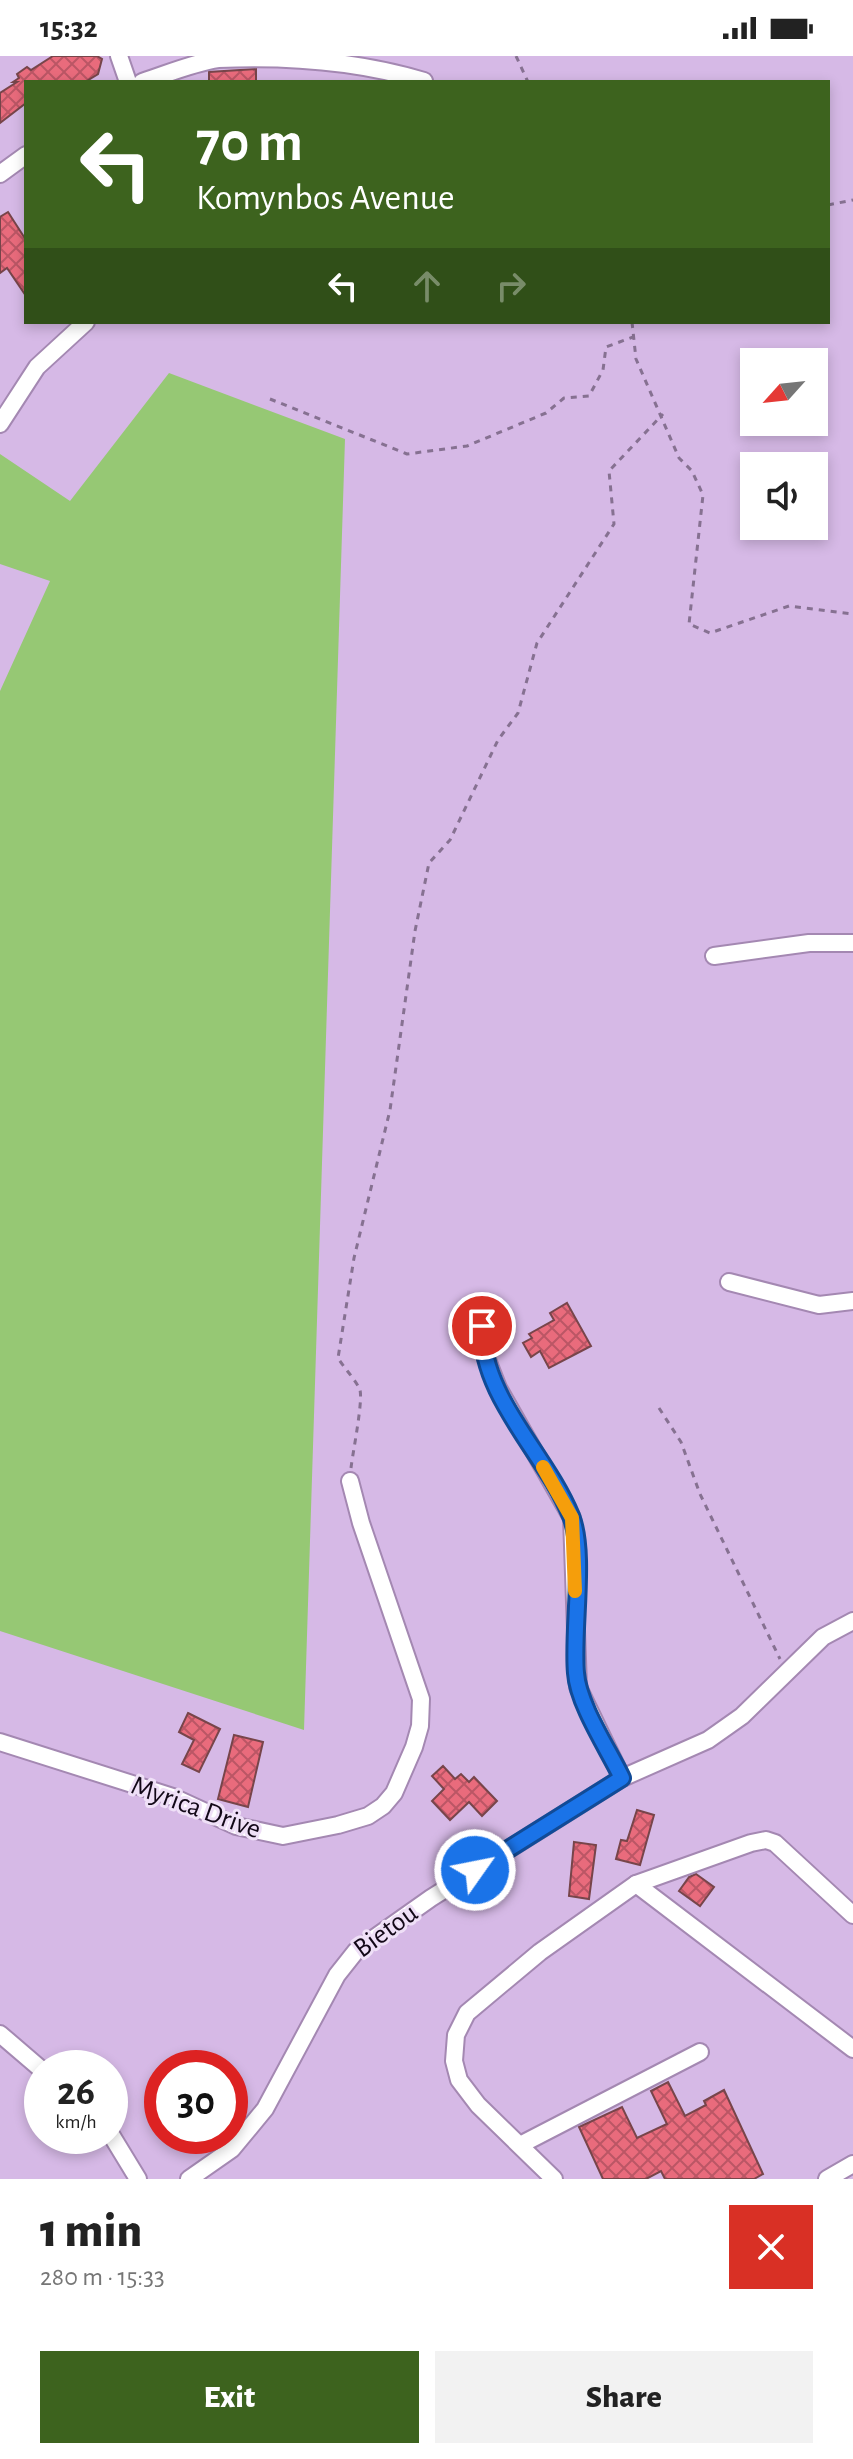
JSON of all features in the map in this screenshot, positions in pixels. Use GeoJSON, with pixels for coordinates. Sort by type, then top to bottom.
{"type":"FeatureCollection","features":[{"type":"Feature","properties":{"kind":"street"},"geometry":{"type":"LineString","coordinates":[[119,56],[127,80]]}},
{"type":"Feature","properties":{"kind":"street"},"geometry":{"type":"LineString","coordinates":[[149,80],[218,59],[243,57],[361,62],[421,80]]}},
{"type":"Feature","properties":{"kind":"street"},"geometry":{"type":"LineString","coordinates":[[0,174],[24,156]]}},
{"type":"Feature","properties":{"kind":"street"},"geometry":{"type":"LineString","coordinates":[[0,424],[37,367],[84,324]]}},
{"type":"Feature","properties":{"kind":"street"},"geometry":{"type":"LineString","coordinates":[[714,956],[809,943],[853,943]]}},
{"type":"Feature","properties":{"kind":"street"},"geometry":{"type":"LineString","coordinates":[[729,1282],[819,1305],[853,1301]]}},
{"type":"Feature","properties":{"kind":"street"},"geometry":{"type":"LineString","coordinates":[[482,1326],[484,1358],[498,1388],[572,1518],[576,1565],[576,1675],[583,1698],[622,1778]]}},
{"type":"Feature","properties":{"kind":"street","name":"Myrica Drive"},"geometry":{"type":"LineString","coordinates":[[0,1742],[173,1797],[261,1834],[311,1833],[368,1816],[383,1806],[394,1793],[414,1747],[420,1726],[421,1699],[361,1523],[350,1481]]}},
{"type":"Feature","properties":{"kind":"street","name":"Bietou"},"geometry":{"type":"LineString","coordinates":[[189,2179],[232,2149],[265,2109],[337,1975],[356,1951],[431,1898],[622,1778],[708,1740],[742,1716],[823,1637],[853,1621]]}},
{"type":"Feature","properties":{"kind":"street"},"geometry":{"type":"LineString","coordinates":[[554,2179],[478,2105],[459,2080],[454,2061],[461,2023],[483,1996],[636,1884],[766,1840],[775,1843],[853,1915]]}},
{"type":"Feature","properties":{"kind":"street"},"geometry":{"type":"LineString","coordinates":[[636,1884],[853,2049]]}},
{"type":"Feature","properties":{"kind":"street"},"geometry":{"type":"LineString","coordinates":[[0,2034],[24,2055]]}},
{"type":"Feature","properties":{"kind":"street"},"geometry":{"type":"LineString","coordinates":[[520,2145],[700,2052]]}},
{"type":"Feature","properties":{"kind":"street"},"geometry":{"type":"LineString","coordinates":[[123,2154],[138,2179]]}},
{"type":"Feature","properties":{"kind":"street"},"geometry":{"type":"LineString","coordinates":[[827,2179],[853,2164]]}},
{"type":"Feature","properties":{"kind":"path"},"geometry":{"type":"LineString","coordinates":[[516,56],[527,80]]}},
{"type":"Feature","properties":{"kind":"path"},"geometry":{"type":"LineString","coordinates":[[830,205],[853,200]]}},
{"type":"Feature","properties":{"kind":"path"},"geometry":{"type":"LineString","coordinates":[[632,324],[636,359],[663,414],[679,458],[692,471],[703,495],[689,624],[710,633],[789,606],[853,614]]}},
{"type":"Feature","properties":{"kind":"path"},"geometry":{"type":"LineString","coordinates":[[270,399],[407,454],[467,446],[546,413],[564,398],[589,396],[603,370],[606,347],[633,337]]}},
{"type":"Feature","properties":{"kind":"path"},"geometry":{"type":"LineString","coordinates":[[350,1481],[354,1429],[361,1411],[359,1389],[338,1358],[354,1258],[390,1110],[429,863],[450,840],[498,740],[518,713],[537,643],[614,524],[609,471],[663,414]]}},
{"type":"Feature","properties":{"kind":"path"},"geometry":{"type":"LineString","coordinates":[[659,1408],[681,1442],[700,1494],[786,1673]]}},
{"type":"Feature","properties":{"kind":"green space"},"geometry":{"type":"Polygon","coordinates":[[[169,373],[345,439],[304,1730],[0,1631],[0,691],[50,581],[0,564],[0,454],[70,501],[169,373]]]}},
{"type":"Feature","properties":{"kind":"building"},"geometry":{"type":"Polygon","coordinates":[[[53,56],[97,56],[102,59],[98,74],[88,80],[24,80],[24,105],[0,123],[0,93],[17,82],[13,82],[19,78],[17,74],[27,67],[31,70],[53,56]]]}},
{"type":"Feature","properties":{"kind":"building"},"geometry":{"type":"Polygon","coordinates":[[[256,69],[256,80],[209,80],[209,72],[256,69]]]}},
{"type":"Feature","properties":{"kind":"building"},"geometry":{"type":"Polygon","coordinates":[[[8,212],[24,237],[24,293],[7,268],[0,273],[0,217],[8,212]]]}},
{"type":"Feature","properties":{"kind":"building"},"geometry":{"type":"Polygon","coordinates":[[[567,1303],[591,1346],[549,1368],[540,1351],[531,1357],[523,1343],[532,1338],[529,1334],[554,1320],[550,1313],[567,1303]]]}},
{"type":"Feature","properties":{"kind":"building"},"geometry":{"type":"Polygon","coordinates":[[[188,1713],[220,1729],[199,1772],[182,1764],[194,1740],[179,1732],[188,1713]]]}},
{"type":"Feature","properties":{"kind":"building"},"geometry":{"type":"Polygon","coordinates":[[[234,1735],[263,1742],[248,1807],[218,1799],[234,1735]]]}},
{"type":"Feature","properties":{"kind":"building"},"geometry":{"type":"Polygon","coordinates":[[[443,1766],[455,1779],[461,1774],[469,1782],[474,1777],[497,1801],[482,1816],[469,1802],[450,1820],[432,1801],[444,1789],[432,1776],[443,1766]]]}},
{"type":"Feature","properties":{"kind":"building"},"geometry":{"type":"Polygon","coordinates":[[[637,1810],[654,1815],[640,1865],[616,1859],[621,1840],[627,1841],[637,1810]]]}},
{"type":"Feature","properties":{"kind":"building"},"geometry":{"type":"Polygon","coordinates":[[[574,1842],[596,1845],[589,1899],[569,1896],[574,1842]]]}},
{"type":"Feature","properties":{"kind":"building"},"geometry":{"type":"Polygon","coordinates":[[[696,1874],[714,1887],[700,1906],[679,1891],[689,1877],[696,1874]]]}},
{"type":"Feature","properties":{"kind":"building"},"geometry":{"type":"Polygon","coordinates":[[[668,2082],[685,2116],[706,2105],[704,2101],[724,2090],[763,2174],[754,2179],[665,2179],[661,2171],[646,2179],[603,2179],[579,2127],[622,2107],[637,2138],[667,2124],[651,2091],[668,2082]]]}},
{"type":"Feature","properties":{"kind":"slow traffic"},"geometry":{"type":"LineString","coordinates":[[543,1467],[572,1518],[575,1591]]}},
{"type":"Feature","properties":{"kind":"route"},"geometry":{"type":"LineString","coordinates":[[475,1870],[622,1778],[578,1687],[572,1518],[498,1388],[484,1358],[482,1326]]}}]}
